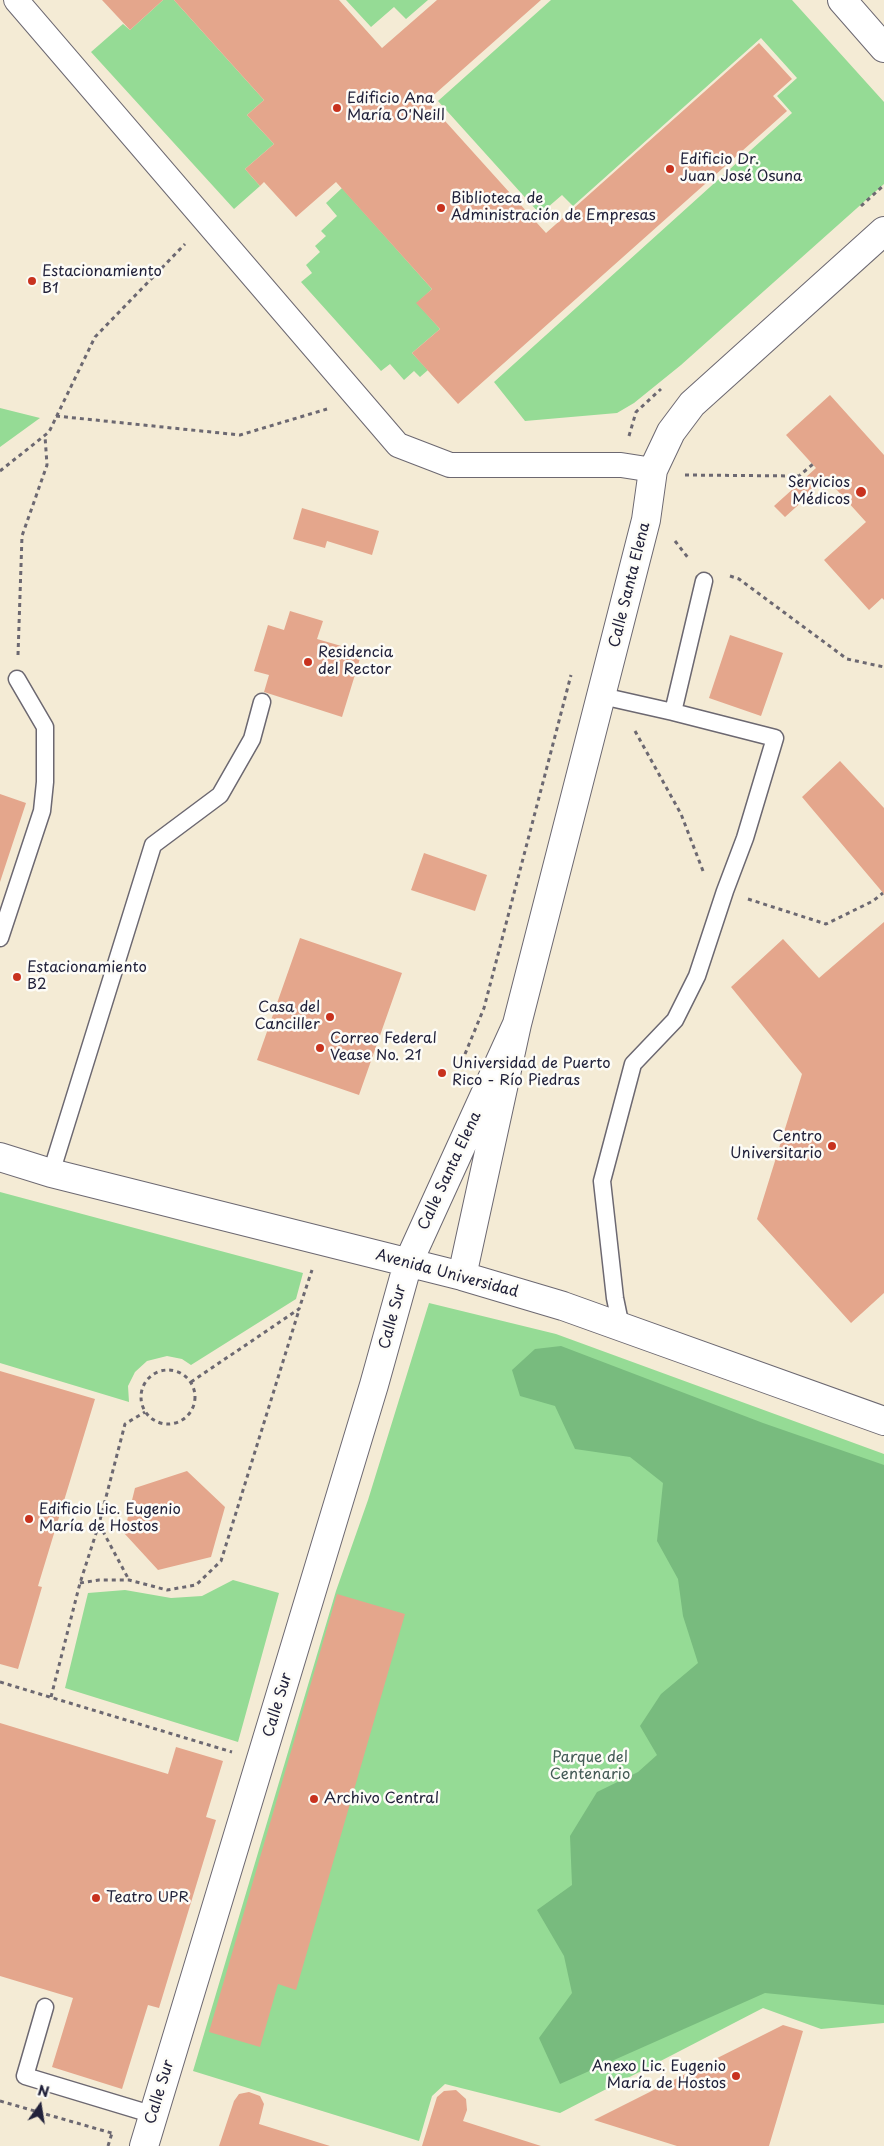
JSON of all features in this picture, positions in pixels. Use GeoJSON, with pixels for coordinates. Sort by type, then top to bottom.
{"type":"FeatureCollection","features":[{"type":"Feature","properties":{"kind":"street"},"geometry":{"type":"LineString","coordinates":[[16,0],[398,445],[450,465],[621,466],[653,470]]}},
{"type":"Feature","properties":{"kind":"street"},"geometry":{"type":"LineString","coordinates":[[842,0],[884,48]]}},
{"type":"Feature","properties":{"kind":"street","name":"Calle Santa Elena"},"geometry":{"type":"LineString","coordinates":[[462,1276],[517,1024],[646,520],[653,470],[671,432],[692,404],[884,231]]}},
{"type":"Feature","properties":{"kind":"street","name":"Calle Santa Elena"},"geometry":{"type":"LineString","coordinates":[[408,1263],[517,1024]]}},
{"type":"Feature","properties":{"kind":"street","name":"Avenida Universidad"},"geometry":{"type":"LineString","coordinates":[[0,1157],[51,1173],[462,1276],[563,1306],[884,1421]]}},
{"type":"Feature","properties":{"kind":"street","name":"Calle Sur"},"geometry":{"type":"LineString","coordinates":[[145,2145],[371,1394],[408,1263]]}},
{"type":"Feature","properties":{"kind":"lane"},"geometry":{"type":"LineString","coordinates":[[673,712],[704,581]]}},
{"type":"Feature","properties":{"kind":"lane"},"geometry":{"type":"LineString","coordinates":[[0,938],[42,811],[45,782],[45,727],[17,679]]}},
{"type":"Feature","properties":{"kind":"lane"},"geometry":{"type":"LineString","coordinates":[[602,696],[775,738],[746,838],[725,891],[697,976],[675,1020],[633,1064],[602,1181],[614,1298],[621,1327]]}},
{"type":"Feature","properties":{"kind":"lane"},"geometry":{"type":"LineString","coordinates":[[51,1173],[153,845],[220,795],[252,739],[262,702]]}},
{"type":"Feature","properties":{"kind":"lane"},"geometry":{"type":"LineString","coordinates":[[45,2007],[25,2076],[154,2115]]}},
{"type":"Feature","properties":{"kind":"path"},"geometry":{"type":"LineString","coordinates":[[0,472],[49,432],[95,337],[206,222]]}},
{"type":"Feature","properties":{"kind":"path"},"geometry":{"type":"LineString","coordinates":[[56,416],[240,435],[359,400]]}},
{"type":"Feature","properties":{"kind":"path"},"geometry":{"type":"LineString","coordinates":[[17,679],[22,536],[47,465],[44,435]]}},
{"type":"Feature","properties":{"kind":"path"},"geometry":{"type":"LineString","coordinates":[[653,470],[684,475],[799,476],[813,464]]}},
{"type":"Feature","properties":{"kind":"path"},"geometry":{"type":"LineString","coordinates":[[682,483],[686,465]]}},
{"type":"Feature","properties":{"kind":"path"},"geometry":{"type":"LineString","coordinates":[[646,520],[669,534],[691,561]]}},
{"type":"Feature","properties":{"kind":"path"},"geometry":{"type":"LineString","coordinates":[[730,576],[739,579],[847,659],[884,668]]}},
{"type":"Feature","properties":{"kind":"path"},"geometry":{"type":"LineString","coordinates":[[631,726],[640,738],[681,814],[707,881],[725,891],[826,924],[873,901],[884,893]]}},
{"type":"Feature","properties":{"kind":"path"},"geometry":{"type":"LineString","coordinates":[[80,1583],[99,1580],[129,1580],[167,1590],[196,1585],[221,1561],[314,1263]]}},
{"type":"Feature","properties":{"kind":"path"},"geometry":{"type":"LineString","coordinates":[[191,1382],[299,1310]]}},
{"type":"Feature","properties":{"kind":"path"},"geometry":{"type":"LineString","coordinates":[[170,1369],[182,1373],[191,1382],[195,1393],[194,1405],[188,1416],[178,1422],[165,1424],[154,1420],[145,1412],[140,1401],[142,1388],[148,1378],[158,1371],[170,1369]]}},
{"type":"Feature","properties":{"kind":"path"},"geometry":{"type":"LineString","coordinates":[[51,1698],[80,1583],[99,1524],[125,1424],[145,1412]]}},
{"type":"Feature","properties":{"kind":"path"},"geometry":{"type":"LineString","coordinates":[[99,1524],[129,1580]]}},
{"type":"Feature","properties":{"kind":"path"},"geometry":{"type":"LineString","coordinates":[[0,1682],[261,1761]]}},
{"type":"Feature","properties":{"kind":"path"},"geometry":{"type":"LineString","coordinates":[[0,2102],[112,2133],[145,2145]]}},
{"type":"Feature","properties":{"kind":"path"},"geometry":{"type":"LineString","coordinates":[[108,2146],[112,2133]]}},
{"type":"Feature","properties":{"kind":"green space"},"geometry":{"type":"Polygon","coordinates":[[[163,0],[174,0],[264,100],[247,115],[274,144],[245,169],[260,186],[234,209],[91,52],[123,24],[130,30],[163,0]]]}},
{"type":"Feature","properties":{"kind":"green space"},"geometry":{"type":"Polygon","coordinates":[[[346,0],[428,0],[406,19],[394,7],[371,27],[346,0]]]}},
{"type":"Feature","properties":{"kind":"green space"},"geometry":{"type":"Polygon","coordinates":[[[551,0],[792,0],[884,102],[884,184],[681,365],[634,403],[617,413],[525,421],[494,382],[792,113],[777,96],[797,78],[761,38],[573,206],[562,195],[540,214],[438,101],[551,0]]]}},
{"type":"Feature","properties":{"kind":"green space"},"geometry":{"type":"Polygon","coordinates":[[[342,188],[432,289],[417,303],[440,329],[412,353],[428,370],[420,377],[414,371],[404,380],[390,364],[381,371],[301,282],[312,273],[306,265],[320,252],[315,246],[326,236],[321,231],[337,216],[326,203],[342,188]]]}},
{"type":"Feature","properties":{"kind":"green space"},"geometry":{"type":"Polygon","coordinates":[[[0,408],[40,418],[0,447],[0,408]]]}},
{"type":"Feature","properties":{"kind":"green space"},"geometry":{"type":"Polygon","coordinates":[[[0,1192],[303,1273],[296,1299],[191,1365],[182,1359],[167,1356],[147,1361],[135,1372],[128,1386],[129,1402],[0,1363],[0,1192]]]}},
{"type":"Feature","properties":{"kind":"green space","name":"Parque del Centenario"},"geometry":{"type":"Polygon","coordinates":[[[429,1303],[556,1334],[884,1454],[884,2023],[821,2029],[763,2008],[560,2113],[445,2084],[432,2096],[419,2141],[193,2071],[336,1591],[368,1500],[429,1303]]]}},
{"type":"Feature","properties":{"kind":"green space"},"geometry":{"type":"Polygon","coordinates":[[[561,1346],[763,1423],[884,1465],[884,2005],[765,1993],[560,2084],[539,2038],[572,1993],[564,1956],[537,1910],[572,1885],[570,1836],[597,1792],[638,1772],[657,1755],[640,1726],[661,1694],[698,1663],[683,1616],[678,1579],[657,1541],[663,1483],[630,1457],[575,1449],[555,1406],[520,1396],[512,1370],[535,1349],[561,1346]]]}},
{"type":"Feature","properties":{"kind":"green space"},"geometry":{"type":"Polygon","coordinates":[[[233,1580],[279,1593],[238,1742],[65,1688],[88,1593],[125,1590],[171,1598],[202,1596],[233,1580]]]}},
{"type":"Feature","properties":{"kind":"building"},"geometry":{"type":"Polygon","coordinates":[[[102,0],[163,0],[130,30],[102,0]]]}},
{"type":"Feature","properties":{"kind":"building"},"geometry":{"type":"Polygon","coordinates":[[[174,0],[339,0],[382,48],[437,0],[541,0],[427,101],[546,233],[759,43],[792,79],[773,96],[787,111],[458,404],[412,353],[440,329],[416,303],[432,289],[336,182],[296,217],[264,182],[260,186],[245,169],[274,144],[247,115],[264,100],[174,0]]]}},
{"type":"Feature","properties":{"kind":"building","name":"Servicios Médicos"},"geometry":{"type":"Polygon","coordinates":[[[830,395],[884,455],[884,600],[882,598],[869,610],[824,560],[866,522],[827,479],[785,517],[774,506],[816,468],[786,435],[830,395]]]}},
{"type":"Feature","properties":{"kind":"building"},"geometry":{"type":"Polygon","coordinates":[[[302,508],[379,531],[372,555],[327,541],[325,548],[293,539],[302,508]]]}},
{"type":"Feature","properties":{"kind":"building","name":"Residencia del Rector"},"geometry":{"type":"Polygon","coordinates":[[[290,611],[323,621],[317,639],[362,652],[342,717],[264,692],[269,675],[254,671],[268,625],[284,630],[290,611]]]}},
{"type":"Feature","properties":{"kind":"building"},"geometry":{"type":"Polygon","coordinates":[[[730,635],[783,653],[761,716],[709,698],[730,635]]]}},
{"type":"Feature","properties":{"kind":"building"},"geometry":{"type":"Polygon","coordinates":[[[840,761],[884,808],[884,894],[802,797],[840,761]]]}},
{"type":"Feature","properties":{"kind":"building"},"geometry":{"type":"Polygon","coordinates":[[[0,794],[26,803],[0,882],[0,794]]]}},
{"type":"Feature","properties":{"kind":"building"},"geometry":{"type":"Polygon","coordinates":[[[424,853],[487,875],[475,911],[411,890],[424,853]]]}},
{"type":"Feature","properties":{"kind":"building","name":"Centro Universitario"},"geometry":{"type":"Polygon","coordinates":[[[884,922],[884,1293],[851,1323],[757,1219],[802,1074],[731,987],[783,939],[819,978],[884,922]]]}},
{"type":"Feature","properties":{"kind":"building","name":"Casa del Canciller"},"geometry":{"type":"Polygon","coordinates":[[[300,938],[402,973],[359,1095],[257,1060],[300,938]]]}},
{"type":"Feature","properties":{"kind":"building","name":"Edificio Lic. Eugenio María de Hostos"},"geometry":{"type":"Polygon","coordinates":[[[0,1371],[95,1399],[38,1586],[42,1587],[18,1669],[0,1664],[0,1371]]]}},
{"type":"Feature","properties":{"kind":"building"},"geometry":{"type":"Polygon","coordinates":[[[187,1471],[225,1507],[211,1557],[158,1570],[124,1533],[135,1488],[187,1471]]]}},
{"type":"Feature","properties":{"kind":"building","name":"Archivo Central"},"geometry":{"type":"Polygon","coordinates":[[[337,1594],[405,1614],[296,1990],[278,1984],[260,2047],[209,2032],[337,1594]]]}},
{"type":"Feature","properties":{"kind":"building","name":"Teatro UPR"},"geometry":{"type":"Polygon","coordinates":[[[0,1723],[168,1774],[176,1747],[223,1761],[206,1817],[216,1820],[159,2008],[148,2005],[122,2089],[52,2067],[73,1998],[0,1976],[0,1723]]]}},
{"type":"Feature","properties":{"kind":"building","name":"Anexo Lic. Eugenio María de Hostos"},"geometry":{"type":"Polygon","coordinates":[[[783,2025],[803,2031],[769,2146],[677,2146],[594,2120],[783,2025]]]}},
{"type":"Feature","properties":{"kind":"building"},"geometry":{"type":"Polygon","coordinates":[[[456,2090],[466,2099],[467,2110],[463,2121],[541,2146],[422,2146],[437,2097],[444,2091],[456,2090]]]}},
{"type":"Feature","properties":{"kind":"building"},"geometry":{"type":"Polygon","coordinates":[[[249,2092],[260,2096],[264,2104],[259,2124],[330,2146],[219,2146],[234,2101],[239,2094],[249,2092]]]}},
{"type":"Feature","properties":{"kind":"place","name":"Edificio Ana María O'Neill"},"geometry":{"type":"Point","coordinates":[337,108]}},
{"type":"Feature","properties":{"kind":"place","name":"Edificio Dr. Juan José Osuna"},"geometry":{"type":"Point","coordinates":[670,169]}},
{"type":"Feature","properties":{"kind":"place","name":"Biblioteca de Administración de Empresas"},"geometry":{"type":"Point","coordinates":[441,208]}},
{"type":"Feature","properties":{"kind":"place","name":"Estacionamiento B1"},"geometry":{"type":"Point","coordinates":[32,281]}},
{"type":"Feature","properties":{"kind":"place","name":"Servicios Médicos"},"geometry":{"type":"Point","coordinates":[861,492]}},
{"type":"Feature","properties":{"kind":"place","name":"Residencia del Rector"},"geometry":{"type":"Point","coordinates":[308,662]}},
{"type":"Feature","properties":{"kind":"place","name":"Estacionamiento B2"},"geometry":{"type":"Point","coordinates":[17,977]}},
{"type":"Feature","properties":{"kind":"place","name":"Casa del Canciller"},"geometry":{"type":"Point","coordinates":[330,1017]}},
{"type":"Feature","properties":{"kind":"place","name":"Correo Federal Vease No. 21"},"geometry":{"type":"Point","coordinates":[320,1048]}},
{"type":"Feature","properties":{"kind":"place","name":"Universidad de Puerto Rico - Río Piedras"},"geometry":{"type":"Point","coordinates":[442,1073]}},
{"type":"Feature","properties":{"kind":"place","name":"Centro Universitario"},"geometry":{"type":"Point","coordinates":[832,1146]}},
{"type":"Feature","properties":{"kind":"place","name":"Edificio Lic. Eugenio María de Hostos"},"geometry":{"type":"Point","coordinates":[29,1519]}},
{"type":"Feature","properties":{"kind":"place","name":"Archivo Central"},"geometry":{"type":"Point","coordinates":[314,1799]}},
{"type":"Feature","properties":{"kind":"place","name":"Teatro UPR"},"geometry":{"type":"Point","coordinates":[96,1898]}},
{"type":"Feature","properties":{"kind":"place","name":"Anexo Lic. Eugenio María de Hostos"},"geometry":{"type":"Point","coordinates":[736,2076]}}]}
